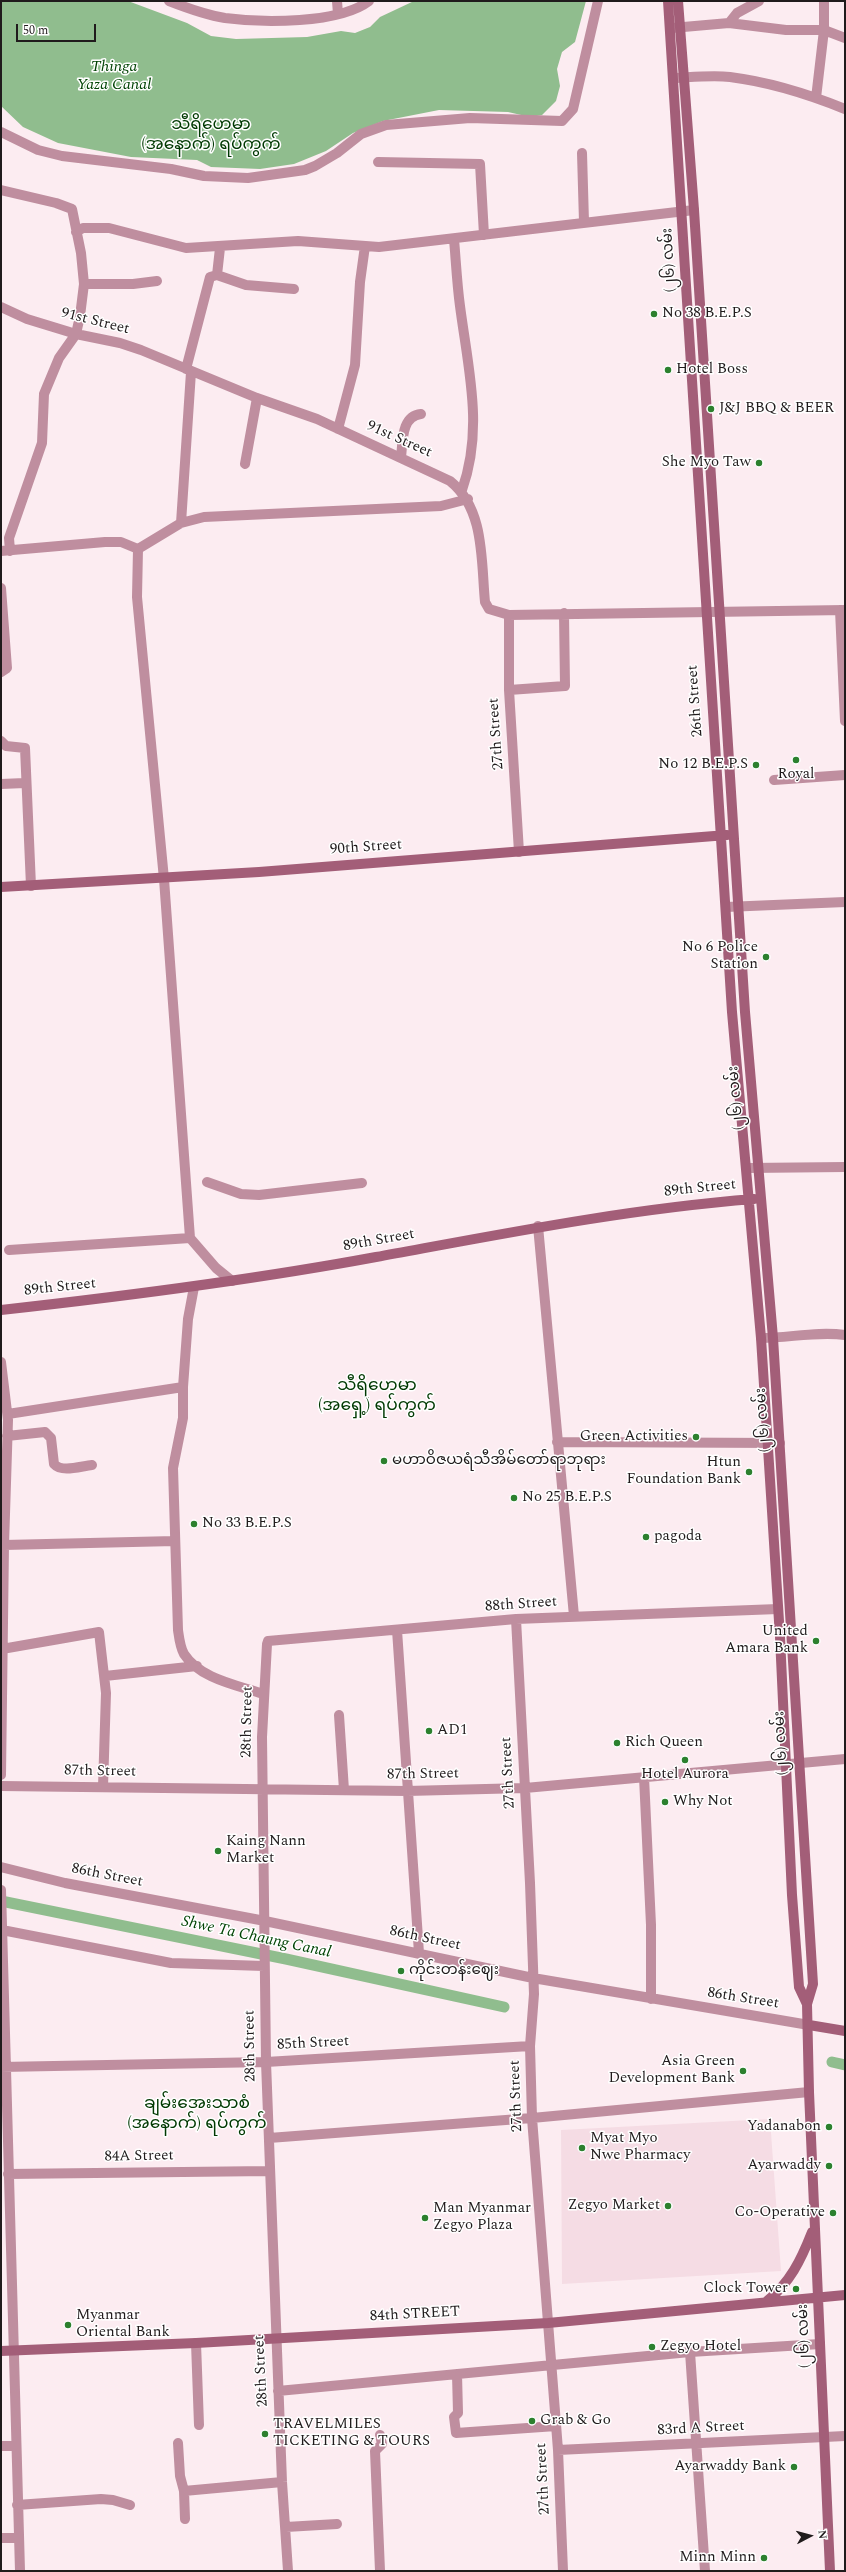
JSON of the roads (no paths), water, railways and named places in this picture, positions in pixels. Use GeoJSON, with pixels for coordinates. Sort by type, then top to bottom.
{"type":"FeatureCollection","features":[{"type":"Feature","properties":{"kind":"main road","name":"(၂၆) လမ်း"},"geometry":{"type":"LineString","coordinates":[[668,1],[683,211],[706,613]]}},
{"type":"Feature","properties":{"kind":"main road","name":"(၂၆) လမ်း"},"geometry":{"type":"LineString","coordinates":[[678,1],[694,210],[718,613]]}},
{"type":"Feature","properties":{"kind":"main road"},"geometry":{"type":"LineString","coordinates":[[693,384],[704,383]]}},
{"type":"Feature","properties":{"kind":"main road","name":"26th Street"},"geometry":{"type":"LineString","coordinates":[[706,613],[720,836]]}},
{"type":"Feature","properties":{"kind":"main road","name":"26th Street"},"geometry":{"type":"LineString","coordinates":[[718,613],[733,834]]}},
{"type":"Feature","properties":{"kind":"main road","name":"(၂၆) လမ်း"},"geometry":{"type":"LineString","coordinates":[[733,834],[745,1012],[774,1338],[798,1764],[813,1984],[807,2004]]}},
{"type":"Feature","properties":{"kind":"main road","name":"90th Street"},"geometry":{"type":"LineString","coordinates":[[1,887],[164,879],[733,834]]}},
{"type":"Feature","properties":{"kind":"main road","name":"(၂၆) လမ်း"},"geometry":{"type":"LineString","coordinates":[[720,836],[732,1012],[761,1338],[799,1987],[807,2004],[809,2025],[809,2092],[813,2230],[819,2297],[830,2571]]}},
{"type":"Feature","properties":{"kind":"main road"},"geometry":{"type":"LineString","coordinates":[[732,1012],[745,1012]]}},
{"type":"Feature","properties":{"kind":"main road","name":"89th Street"},"geometry":{"type":"LineString","coordinates":[[1,1310],[194,1287],[375,1257],[538,1226],[762,1198]]}},
{"type":"Feature","properties":{"kind":"main road","name":"86th Street"},"geometry":{"type":"LineString","coordinates":[[809,2025],[845,2031]]}},
{"type":"Feature","properties":{"kind":"main road"},"geometry":{"type":"LineString","coordinates":[[766,2302],[776,2294],[799,2265],[813,2230]]}},
{"type":"Feature","properties":{"kind":"main road"},"geometry":{"type":"LineString","coordinates":[[819,2297],[845,2295]]}},
{"type":"Feature","properties":{"kind":"main road","name":"84th STREET"},"geometry":{"type":"LineString","coordinates":[[12,2351],[196,2343],[548,2322],[819,2297]]}},
{"type":"Feature","properties":{"kind":"main road"},"geometry":{"type":"LineString","coordinates":[[1,2351],[12,2351]]}},
{"type":"Feature","properties":{"kind":"street"},"geometry":{"type":"LineString","coordinates":[[169,1],[204,13],[244,19],[286,20],[338,14],[358,9],[369,1]]}},
{"type":"Feature","properties":{"kind":"street"},"geometry":{"type":"LineString","coordinates":[[337,1],[338,14]]}},
{"type":"Feature","properties":{"kind":"street"},"geometry":{"type":"LineString","coordinates":[[1,132],[38,150],[62,156],[165,168],[204,176],[229,178],[305,170],[326,161],[361,134],[386,125],[470,118],[562,121],[573,108],[598,1]]}},
{"type":"Feature","properties":{"kind":"street"},"geometry":{"type":"LineString","coordinates":[[729,22],[737,13],[760,1]]}},
{"type":"Feature","properties":{"kind":"street"},"geometry":{"type":"LineString","coordinates":[[816,98],[824,30],[824,1]]}},
{"type":"Feature","properties":{"kind":"street"},"geometry":{"type":"LineString","coordinates":[[670,29],[729,22],[786,30],[824,30],[845,38]]}},
{"type":"Feature","properties":{"kind":"street"},"geometry":{"type":"LineString","coordinates":[[673,78],[730,77],[757,82],[816,98],[845,109]]}},
{"type":"Feature","properties":{"kind":"street"},"geometry":{"type":"LineString","coordinates":[[582,153],[584,222]]}},
{"type":"Feature","properties":{"kind":"street"},"geometry":{"type":"LineString","coordinates":[[378,162],[480,164],[484,235]]}},
{"type":"Feature","properties":{"kind":"street"},"geometry":{"type":"LineString","coordinates":[[1,190],[67,206],[74,213],[84,284],[76,334],[59,358],[44,394],[42,443],[5,551],[106,542],[121,542],[138,549]]}},
{"type":"Feature","properties":{"kind":"street"},"geometry":{"type":"LineString","coordinates":[[76,232],[83,228],[109,228],[186,248],[220,248],[298,241],[365,246],[399,246],[584,222],[694,210]]}},
{"type":"Feature","properties":{"kind":"street"},"geometry":{"type":"LineString","coordinates":[[454,239],[459,305],[470,369],[474,421],[473,445],[462,490]]}},
{"type":"Feature","properties":{"kind":"street"},"geometry":{"type":"LineString","coordinates":[[338,428],[355,365],[360,282],[365,246]]}},
{"type":"Feature","properties":{"kind":"street"},"geometry":{"type":"LineString","coordinates":[[217,275],[220,248]]}},
{"type":"Feature","properties":{"kind":"street"},"geometry":{"type":"LineString","coordinates":[[181,523],[189,370],[210,277],[217,275],[246,285],[294,289]]}},
{"type":"Feature","properties":{"kind":"street"},"geometry":{"type":"LineString","coordinates":[[84,284],[133,284],[157,281]]}},
{"type":"Feature","properties":{"kind":"street","name":"91st Street"},"geometry":{"type":"LineString","coordinates":[[1,307],[27,319],[76,334],[120,343],[257,398],[338,428],[435,472],[462,490],[468,499],[477,528],[487,606],[494,611],[509,615],[842,610]]}},
{"type":"Feature","properties":{"kind":"street"},"geometry":{"type":"LineString","coordinates":[[245,464],[257,398]]}},
{"type":"Feature","properties":{"kind":"street"},"geometry":{"type":"LineString","coordinates":[[401,457],[404,428],[408,420],[413,415],[420,414]]}},
{"type":"Feature","properties":{"kind":"street"},"geometry":{"type":"LineString","coordinates":[[138,549],[181,523],[204,517],[238,514],[441,506],[468,499]]}},
{"type":"Feature","properties":{"kind":"street"},"geometry":{"type":"LineString","coordinates":[[138,549],[137,597],[164,879],[190,1238],[208,1261],[232,1281]]}},
{"type":"Feature","properties":{"kind":"street"},"geometry":{"type":"LineString","coordinates":[[1,588],[7,668],[1,672]]}},
{"type":"Feature","properties":{"kind":"street"},"geometry":{"type":"LineString","coordinates":[[842,610],[842,661],[845,721]]}},
{"type":"Feature","properties":{"kind":"street"},"geometry":{"type":"LineString","coordinates":[[509,690],[565,686],[564,613]]}},
{"type":"Feature","properties":{"kind":"street","name":"27th Street"},"geometry":{"type":"LineString","coordinates":[[509,615],[509,690],[519,852]]}},
{"type":"Feature","properties":{"kind":"street"},"geometry":{"type":"LineString","coordinates":[[1,741],[6,746],[25,748],[31,886]]}},
{"type":"Feature","properties":{"kind":"street"},"geometry":{"type":"LineString","coordinates":[[774,780],[845,775]]}},
{"type":"Feature","properties":{"kind":"street"},"geometry":{"type":"LineString","coordinates":[[1,784],[26,783]]}},
{"type":"Feature","properties":{"kind":"street"},"geometry":{"type":"LineString","coordinates":[[726,907],[845,902]]}},
{"type":"Feature","properties":{"kind":"street","name":"89th Street"},"geometry":{"type":"LineString","coordinates":[[747,1168],[845,1167]]}},
{"type":"Feature","properties":{"kind":"street"},"geometry":{"type":"LineString","coordinates":[[207,1182],[218,1184],[241,1194],[259,1195],[362,1183]]}},
{"type":"Feature","properties":{"kind":"street"},"geometry":{"type":"LineString","coordinates":[[538,1226],[574,1616]]}},
{"type":"Feature","properties":{"kind":"street"},"geometry":{"type":"LineString","coordinates":[[9,1250],[190,1238]]}},
{"type":"Feature","properties":{"kind":"street"},"geometry":{"type":"LineString","coordinates":[[194,1287],[190,1302],[183,1387],[183,1418],[173,1468],[180,1645],[184,1654],[212,1677],[263,1694]]}},
{"type":"Feature","properties":{"kind":"street"},"geometry":{"type":"LineString","coordinates":[[761,1338],[830,1334],[845,1335]]}},
{"type":"Feature","properties":{"kind":"street"},"geometry":{"type":"LineString","coordinates":[[1,1362],[7,1436],[3,1483],[4,1545],[1,1775]]}},
{"type":"Feature","properties":{"kind":"street"},"geometry":{"type":"LineString","coordinates":[[6,1418],[183,1387]]}},
{"type":"Feature","properties":{"kind":"street"},"geometry":{"type":"LineString","coordinates":[[7,1436],[45,1432],[51,1438],[54,1464],[57,1467],[62,1469],[92,1465]]}},
{"type":"Feature","properties":{"kind":"street"},"geometry":{"type":"LineString","coordinates":[[557,1442],[780,1443]]}},
{"type":"Feature","properties":{"kind":"street"},"geometry":{"type":"LineString","coordinates":[[4,1545],[175,1541]]}},
{"type":"Feature","properties":{"kind":"street","name":"88th Street"},"geometry":{"type":"LineString","coordinates":[[268,1641],[516,1619],[778,1609]]}},
{"type":"Feature","properties":{"kind":"street","name":"27th Street"},"geometry":{"type":"LineString","coordinates":[[516,1619],[534,1994],[530,2046],[532,2118],[558,2450],[563,2571]]}},
{"type":"Feature","properties":{"kind":"street"},"geometry":{"type":"LineString","coordinates":[[397,1630],[418,1953]]}},
{"type":"Feature","properties":{"kind":"street"},"geometry":{"type":"LineString","coordinates":[[2,1649],[99,1632],[105,1676],[102,1787]]}},
{"type":"Feature","properties":{"kind":"street","name":"28th Street"},"geometry":{"type":"LineString","coordinates":[[268,1641],[263,1694],[262,1790],[266,2062],[278,2391],[288,2571]]}},
{"type":"Feature","properties":{"kind":"street"},"geometry":{"type":"LineString","coordinates":[[105,1676],[197,1666]]}},
{"type":"Feature","properties":{"kind":"street"},"geometry":{"type":"LineString","coordinates":[[339,1715],[344,1790]]}},
{"type":"Feature","properties":{"kind":"street","name":"87th Street"},"geometry":{"type":"LineString","coordinates":[[1,1786],[407,1791],[525,1788],[845,1759]]}},
{"type":"Feature","properties":{"kind":"street"},"geometry":{"type":"LineString","coordinates":[[644,1778],[650,1903],[651,1999]]}},
{"type":"Feature","properties":{"kind":"street","name":"86th Street"},"geometry":{"type":"LineString","coordinates":[[1,1868],[65,1883],[265,1921],[533,1978],[809,2025]]}},
{"type":"Feature","properties":{"kind":"street"},"geometry":{"type":"LineString","coordinates":[[1,1890],[3,2067],[8,2174],[12,2351],[20,2571]]}},
{"type":"Feature","properties":{"kind":"street"},"geometry":{"type":"LineString","coordinates":[[2,1930],[171,1962],[264,1966]]}},
{"type":"Feature","properties":{"kind":"street","name":"85th Street"},"geometry":{"type":"LineString","coordinates":[[3,2067],[266,2062],[530,2046]]}},
{"type":"Feature","properties":{"kind":"street"},"geometry":{"type":"LineString","coordinates":[[269,2138],[532,2118],[809,2092]]}},
{"type":"Feature","properties":{"kind":"street","name":"84A Street"},"geometry":{"type":"LineString","coordinates":[[8,2174],[270,2171]]}},
{"type":"Feature","properties":{"kind":"street"},"geometry":{"type":"LineString","coordinates":[[196,2343],[199,2425]]}},
{"type":"Feature","properties":{"kind":"street"},"geometry":{"type":"LineString","coordinates":[[278,2391],[551,2364],[690,2352],[820,2344]]}},
{"type":"Feature","properties":{"kind":"street"},"geometry":{"type":"LineString","coordinates":[[690,2352],[698,2444],[705,2571]]}},
{"type":"Feature","properties":{"kind":"street"},"geometry":{"type":"LineString","coordinates":[[457,2374],[458,2413],[454,2417],[456,2433],[556,2426]]}},
{"type":"Feature","properties":{"kind":"street"},"geometry":{"type":"LineString","coordinates":[[380,2434],[382,2444],[375,2451],[380,2571]]}},
{"type":"Feature","properties":{"kind":"street","name":"83rd A Street"},"geometry":{"type":"LineString","coordinates":[[558,2450],[845,2436]]}},
{"type":"Feature","properties":{"kind":"street"},"geometry":{"type":"LineString","coordinates":[[178,2443],[180,2476],[184,2491],[185,2519]]}},
{"type":"Feature","properties":{"kind":"street"},"geometry":{"type":"LineString","coordinates":[[1,2446],[15,2446]]}},
{"type":"Feature","properties":{"kind":"street"},"geometry":{"type":"LineString","coordinates":[[184,2491],[282,2482]]}},
{"type":"Feature","properties":{"kind":"street"},"geometry":{"type":"LineString","coordinates":[[17,2505],[101,2499],[113,2500],[130,2505]]}},
{"type":"Feature","properties":{"kind":"street"},"geometry":{"type":"LineString","coordinates":[[286,2527],[337,2524]]}},
{"type":"Feature","properties":{"kind":"street"},"geometry":{"type":"LineString","coordinates":[[1,2538],[19,2538]]}},
{"type":"Feature","properties":{"kind":"waterway","name":"Shwe Ta Chaung Canal"},"geometry":{"type":"LineString","coordinates":[[1,1901],[286,1959],[504,2007]]}},
{"type":"Feature","properties":{"kind":"waterway","name":"Shwe Ta Chaung Canal"},"geometry":{"type":"LineString","coordinates":[[832,2062],[845,2065]]}},
{"type":"Feature","properties":{"kind":"place","name":"No 38 B.E.P.S"},"geometry":{"type":"Point","coordinates":[654,314]}},
{"type":"Feature","properties":{"kind":"place","name":"Hotel Boss"},"geometry":{"type":"Point","coordinates":[668,370]}},
{"type":"Feature","properties":{"kind":"place","name":"J&J BBQ & BEER"},"geometry":{"type":"Point","coordinates":[711,409]}},
{"type":"Feature","properties":{"kind":"place","name":"She Myo Taw"},"geometry":{"type":"Point","coordinates":[759,463]}},
{"type":"Feature","properties":{"kind":"place","name":"Royal"},"geometry":{"type":"Point","coordinates":[796,760]}},
{"type":"Feature","properties":{"kind":"place","name":"No 12 B.E.P.S"},"geometry":{"type":"Point","coordinates":[756,765]}},
{"type":"Feature","properties":{"kind":"place","name":"No 6 Police Station"},"geometry":{"type":"Point","coordinates":[766,957]}},
{"type":"Feature","properties":{"kind":"place","name":"Green Activities"},"geometry":{"type":"Point","coordinates":[696,1437]}},
{"type":"Feature","properties":{"kind":"place","name":"မဟာဝိဇယရံသီအိမ်တော်ရာဘုရား"},"geometry":{"type":"Point","coordinates":[384,1461]}},
{"type":"Feature","properties":{"kind":"place","name":"Htun Foundation Bank"},"geometry":{"type":"Point","coordinates":[749,1472]}},
{"type":"Feature","properties":{"kind":"place","name":"No 25 B.E.P.S"},"geometry":{"type":"Point","coordinates":[514,1498]}},
{"type":"Feature","properties":{"kind":"place","name":"No 33 B.E.P.S"},"geometry":{"type":"Point","coordinates":[194,1524]}},
{"type":"Feature","properties":{"kind":"place","name":"pagoda"},"geometry":{"type":"Point","coordinates":[646,1537]}},
{"type":"Feature","properties":{"kind":"place","name":"United Amara Bank"},"geometry":{"type":"Point","coordinates":[816,1641]}},
{"type":"Feature","properties":{"kind":"place","name":"AD1"},"geometry":{"type":"Point","coordinates":[429,1731]}},
{"type":"Feature","properties":{"kind":"place","name":"Rich Queen"},"geometry":{"type":"Point","coordinates":[617,1743]}},
{"type":"Feature","properties":{"kind":"place","name":"Hotel Aurora"},"geometry":{"type":"Point","coordinates":[685,1760]}},
{"type":"Feature","properties":{"kind":"place","name":"Why Not"},"geometry":{"type":"Point","coordinates":[665,1802]}},
{"type":"Feature","properties":{"kind":"place","name":"Kaing Nann Market"},"geometry":{"type":"Point","coordinates":[218,1851]}},
{"type":"Feature","properties":{"kind":"place","name":"ကိုင်းတန်းဈေး"},"geometry":{"type":"Point","coordinates":[401,1971]}},
{"type":"Feature","properties":{"kind":"place","name":"Asia Green Development Bank"},"geometry":{"type":"Point","coordinates":[743,2071]}},
{"type":"Feature","properties":{"kind":"place","name":"Yadanabon"},"geometry":{"type":"Point","coordinates":[829,2127]}},
{"type":"Feature","properties":{"kind":"place","name":"Myat Myo Nwe Pharmacy"},"geometry":{"type":"Point","coordinates":[582,2148]}},
{"type":"Feature","properties":{"kind":"place","name":"Ayarwaddy"},"geometry":{"type":"Point","coordinates":[829,2166]}},
{"type":"Feature","properties":{"kind":"place","name":"Zegyo Market"},"geometry":{"type":"Point","coordinates":[668,2206]}},
{"type":"Feature","properties":{"kind":"place","name":"Co-Operative"},"geometry":{"type":"Point","coordinates":[833,2213]}},
{"type":"Feature","properties":{"kind":"place","name":"Man Myanmar Zegyo Plaza"},"geometry":{"type":"Point","coordinates":[425,2218]}},
{"type":"Feature","properties":{"kind":"place","name":"Clock Tower"},"geometry":{"type":"Point","coordinates":[796,2289]}},
{"type":"Feature","properties":{"kind":"place","name":"Myanmar Oriental Bank"},"geometry":{"type":"Point","coordinates":[68,2325]}},
{"type":"Feature","properties":{"kind":"place","name":"Zegyo Hotel"},"geometry":{"type":"Point","coordinates":[652,2347]}},
{"type":"Feature","properties":{"kind":"place","name":"Grab & Go"},"geometry":{"type":"Point","coordinates":[532,2421]}},
{"type":"Feature","properties":{"kind":"place","name":"TRAVELMILES TICKETING & TOURS"},"geometry":{"type":"Point","coordinates":[265,2434]}},
{"type":"Feature","properties":{"kind":"place","name":"Ayarwaddy Bank"},"geometry":{"type":"Point","coordinates":[794,2467]}},
{"type":"Feature","properties":{"kind":"place","name":"Minn Minn"},"geometry":{"type":"Point","coordinates":[764,2558]}},
{"type":"Feature","properties":{"kind":"district","name":"သီရိဟေမာ (အနောက်) ရပ်ကွက်"},"geometry":{"type":"Point","coordinates":[211,136]}},
{"type":"Feature","properties":{"kind":"district","name":"သီရိဟေမာ (အရှေ့) ရပ်ကွက်"},"geometry":{"type":"Point","coordinates":[377,1397]}},
{"type":"Feature","properties":{"kind":"district","name":"ချမ်းအေးသာစံ (အနောက်) ရပ်ကွက်"},"geometry":{"type":"Point","coordinates":[197,2115]}},
{"type":"Feature","properties":{"kind":"water label","name":"Thinga Yaza Canal"},"geometry":{"type":"Point","coordinates":[114,77]}}]}
